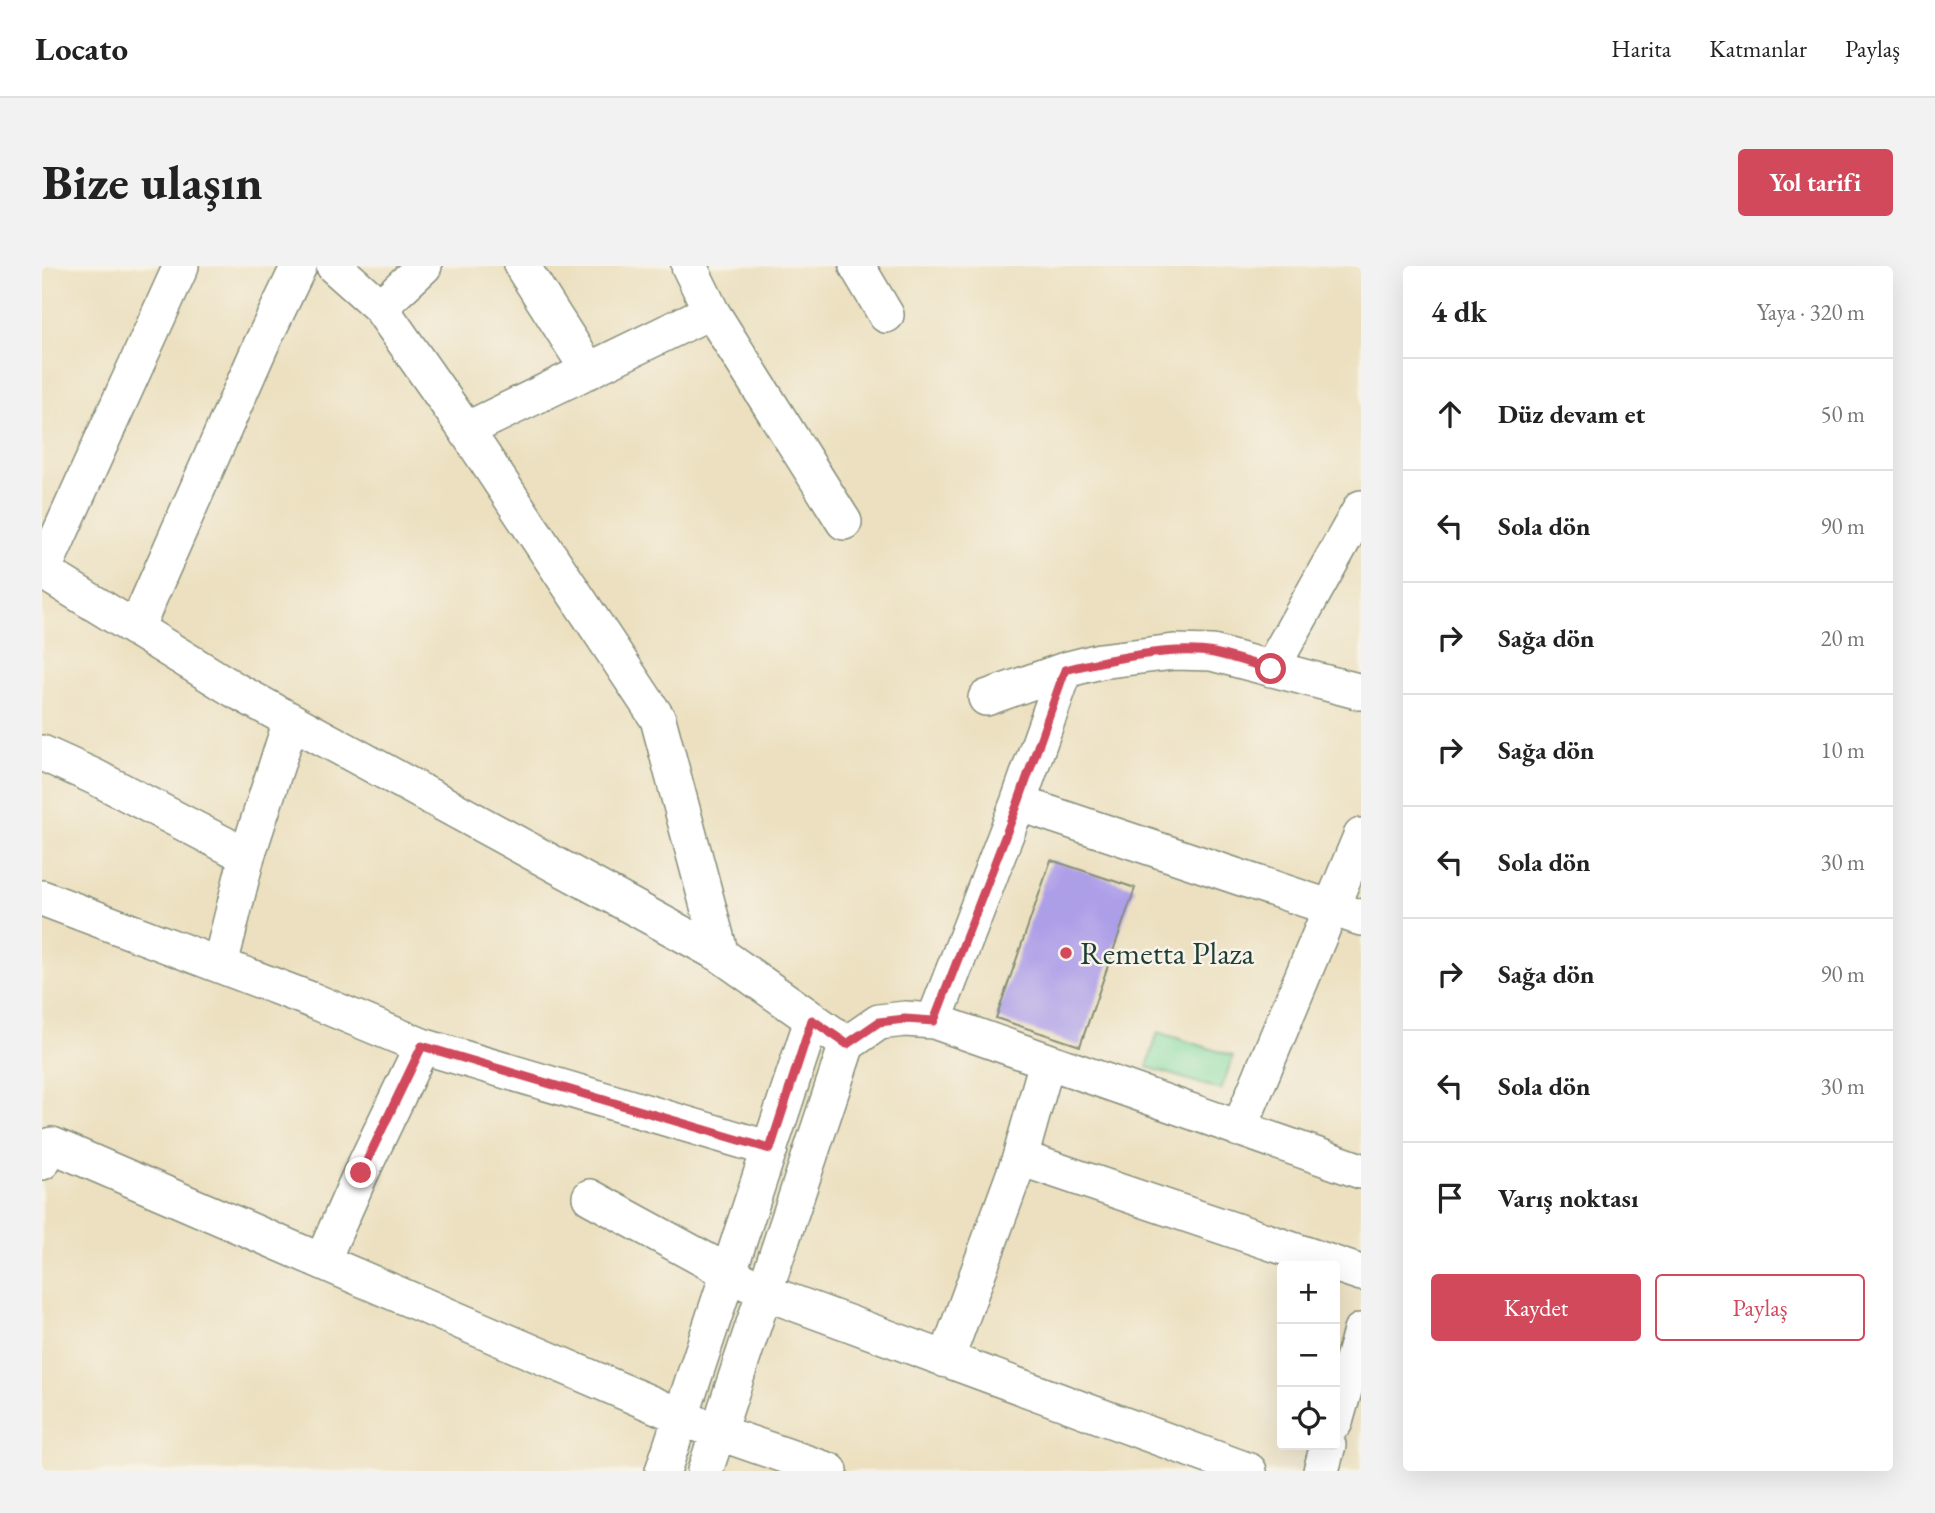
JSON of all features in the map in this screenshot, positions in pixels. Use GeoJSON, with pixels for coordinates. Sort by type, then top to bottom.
{"type":"FeatureCollection","features":[{"type":"Feature","properties":{"kind":"street"},"geometry":{"type":"LineString","coordinates":[[181,266],[43,572],[235,690],[721,955],[847,1044]]}},
{"type":"Feature","properties":{"kind":"street"},"geometry":{"type":"LineString","coordinates":[[136,628],[261,345],[299,266]]}},
{"type":"Feature","properties":{"kind":"street"},"geometry":{"type":"LineString","coordinates":[[334,266],[380,307],[466,430],[658,719],[721,955]]}},
{"type":"Feature","properties":{"kind":"street"},"geometry":{"type":"LineString","coordinates":[[380,307],[424,266]]}},
{"type":"Feature","properties":{"kind":"street"},"geometry":{"type":"LineString","coordinates":[[522,266],[589,370]]}},
{"type":"Feature","properties":{"kind":"street"},"geometry":{"type":"LineString","coordinates":[[690,266],[711,311],[844,522]]}},
{"type":"Feature","properties":{"kind":"street"},"geometry":{"type":"LineString","coordinates":[[857,266],[886,315]]}},
{"type":"Feature","properties":{"kind":"street"},"geometry":{"type":"LineString","coordinates":[[466,430],[711,311]]}},
{"type":"Feature","properties":{"kind":"street"},"geometry":{"type":"LineString","coordinates":[[1271,669],[1361,508]]}},
{"type":"Feature","properties":{"kind":"street"},"geometry":{"type":"LineString","coordinates":[[986,698],[1065,670],[1136,655],[1174,652],[1212,653],[1361,692]]}},
{"type":"Feature","properties":{"kind":"street"},"geometry":{"type":"LineString","coordinates":[[934,1021],[1018,803],[1065,670]]}},
{"type":"Feature","properties":{"kind":"street"},"geometry":{"type":"LineString","coordinates":[[220,965],[247,856],[291,721]]}},
{"type":"Feature","properties":{"kind":"street"},"geometry":{"type":"LineString","coordinates":[[42,753],[247,856]]}},
{"type":"Feature","properties":{"kind":"street"},"geometry":{"type":"LineString","coordinates":[[1018,803],[1346,913]]}},
{"type":"Feature","properties":{"kind":"street"},"geometry":{"type":"LineString","coordinates":[[1239,1129],[1346,913],[1361,836]]}},
{"type":"Feature","properties":{"kind":"street"},"geometry":{"type":"LineString","coordinates":[[42,898],[220,965],[422,1046],[770,1149]]}},
{"type":"Feature","properties":{"kind":"street"},"geometry":{"type":"LineString","coordinates":[[705,1471],[847,1044],[879,1022],[905,1019],[934,1021],[1361,1171]]}},
{"type":"Feature","properties":{"kind":"street"},"geometry":{"type":"LineString","coordinates":[[663,1471],[812,1020]]}},
{"type":"Feature","properties":{"kind":"street"},"geometry":{"type":"LineString","coordinates":[[322,1261],[422,1046]]}},
{"type":"Feature","properties":{"kind":"street"},"geometry":{"type":"LineString","coordinates":[[946,1360],[1020,1158],[1047,1062]]}},
{"type":"Feature","properties":{"kind":"street"},"geometry":{"type":"LineString","coordinates":[[42,1162],[52,1145],[718,1432],[830,1471]]}},
{"type":"Feature","properties":{"kind":"street"},"geometry":{"type":"LineString","coordinates":[[1020,1158],[1361,1273]]}},
{"type":"Feature","properties":{"kind":"street"},"geometry":{"type":"LineString","coordinates":[[590,1196],[764,1292],[1250,1471]]}},
{"type":"Feature","properties":{"kind":"street"},"geometry":{"type":"LineString","coordinates":[[1340,1404],[1361,1331]]}},
{"type":"Feature","properties":{"kind":"street"},"geometry":{"type":"LineString","coordinates":[[1321,1471],[1327,1450]]}},
{"type":"Feature","properties":{"kind":"green space"},"geometry":{"type":"Polygon","coordinates":[[[1158,1032],[1233,1056],[1221,1090],[1147,1067],[1158,1032]]]}},
{"type":"Feature","properties":{"kind":"building","name":"Remetta Plaza"},"geometry":{"type":"Polygon","coordinates":[[[1051,860],[1135,888],[1080,1046],[996,1018],[1051,860]]]}},
{"type":"Feature","properties":{"kind":"place","name":"Remetta Plaza"},"geometry":{"type":"Point","coordinates":[1066,953]}},
{"type":"Feature","properties":{"kind":"route"},"geometry":{"type":"LineString","coordinates":[[361,1173],[422,1046],[770,1149],[812,1020],[847,1044],[879,1022],[905,1019],[934,1021],[1018,803],[1065,670],[1136,655],[1174,652],[1212,653],[1271,669]]}}]}
